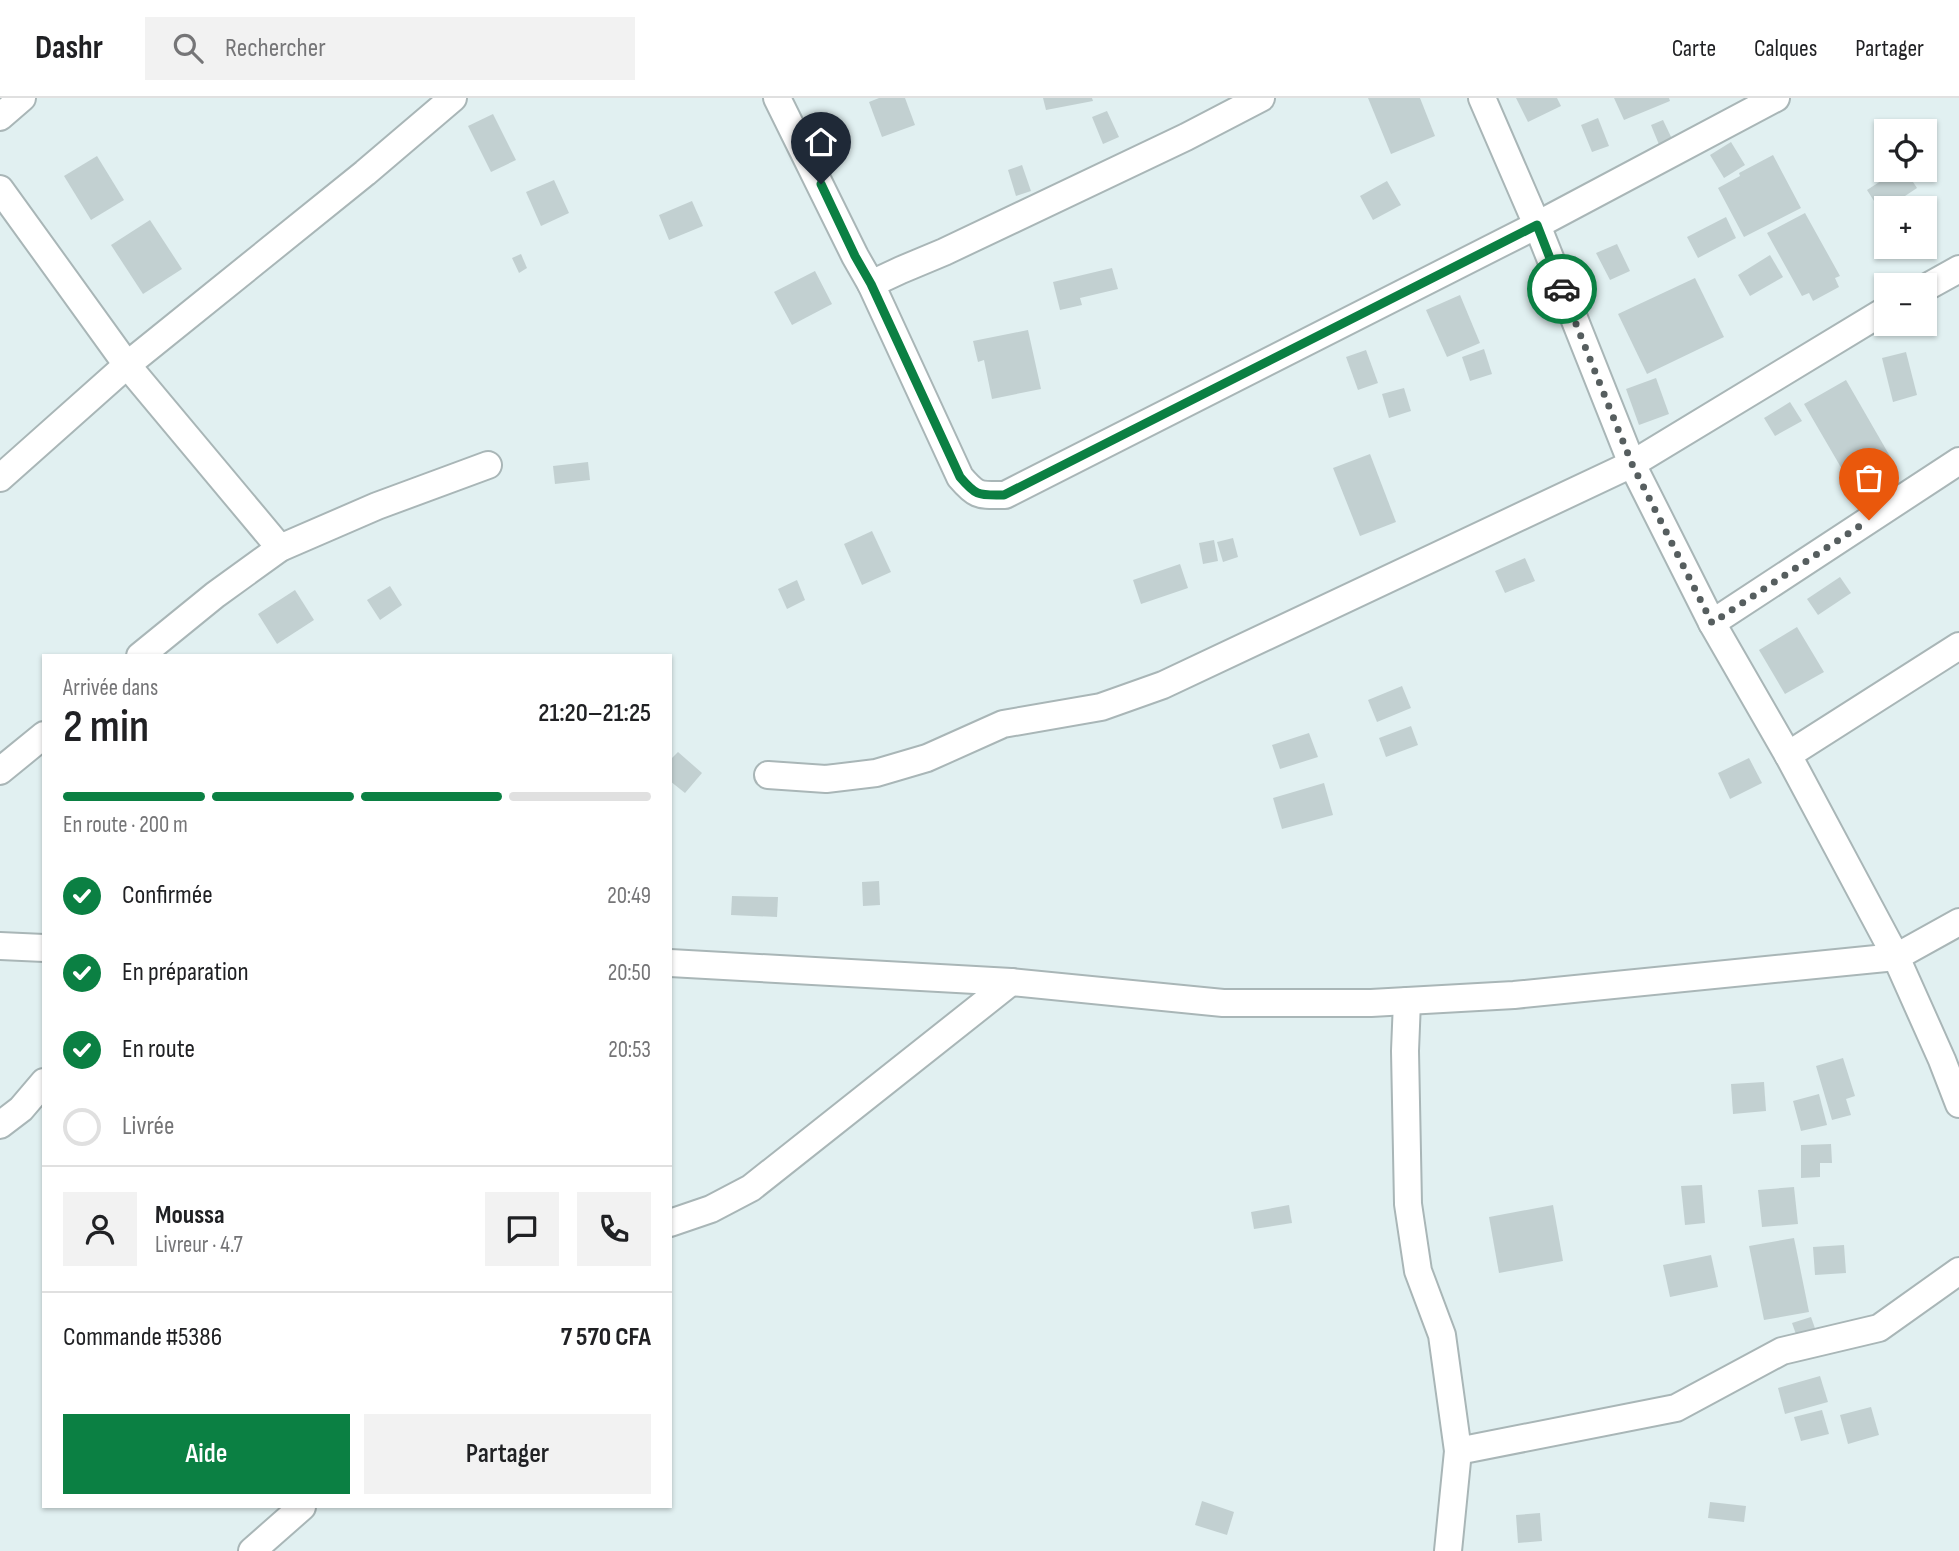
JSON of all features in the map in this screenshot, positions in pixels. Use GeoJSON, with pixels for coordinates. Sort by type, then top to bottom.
{"type":"FeatureCollection","features":[{"type":"Feature","properties":{"kind":"street"},"geometry":{"type":"LineString","coordinates":[[0,117],[22,98]]}},
{"type":"Feature","properties":{"kind":"street"},"geometry":{"type":"LineString","coordinates":[[0,478],[127,365],[365,173],[453,98]]}},
{"type":"Feature","properties":{"kind":"street"},"geometry":{"type":"LineString","coordinates":[[777,98],[871,284],[960,477],[973,491],[986,495],[1004,495],[1537,225],[1776,98]]}},
{"type":"Feature","properties":{"kind":"street"},"geometry":{"type":"LineString","coordinates":[[871,284],[1150,154],[1261,98]]}},
{"type":"Feature","properties":{"kind":"street"},"geometry":{"type":"LineString","coordinates":[[1482,98],[1537,225],[1632,464],[1712,623],[1896,957],[1959,1104]]}},
{"type":"Feature","properties":{"kind":"street"},"geometry":{"type":"LineString","coordinates":[[0,189],[127,365],[280,548]]}},
{"type":"Feature","properties":{"kind":"street"},"geometry":{"type":"LineString","coordinates":[[1937,281],[1959,269]]}},
{"type":"Feature","properties":{"kind":"street"},"geometry":{"type":"LineString","coordinates":[[768,775],[826,779],[876,773],[927,758],[1003,724],[1101,707],[1151,689],[1632,464],[1874,317]]}},
{"type":"Feature","properties":{"kind":"street"},"geometry":{"type":"LineString","coordinates":[[1712,623],[1959,461]]}},
{"type":"Feature","properties":{"kind":"street"},"geometry":{"type":"LineString","coordinates":[[142,654],[215,595],[280,548],[377,506],[488,465]]}},
{"type":"Feature","properties":{"kind":"street"},"geometry":{"type":"LineString","coordinates":[[1787,755],[1959,646]]}},
{"type":"Feature","properties":{"kind":"street"},"geometry":{"type":"LineString","coordinates":[[0,771],[42,737]]}},
{"type":"Feature","properties":{"kind":"street"},"geometry":{"type":"LineString","coordinates":[[672,963],[1011,982],[1223,1003],[1371,1003],[1514,995],[1896,957],[1959,922]]}},
{"type":"Feature","properties":{"kind":"street"},"geometry":{"type":"LineString","coordinates":[[0,946],[42,947]]}},
{"type":"Feature","properties":{"kind":"street"},"geometry":{"type":"LineString","coordinates":[[672,1222],[711,1209],[751,1188],[1011,982]]}},
{"type":"Feature","properties":{"kind":"street"},"geometry":{"type":"LineString","coordinates":[[1407,1001],[1405,1051],[1408,1204],[1418,1271],[1442,1335],[1458,1451],[1448,1551]]}},
{"type":"Feature","properties":{"kind":"street"},"geometry":{"type":"LineString","coordinates":[[0,1125],[21,1109],[42,1084]]}},
{"type":"Feature","properties":{"kind":"street"},"geometry":{"type":"LineString","coordinates":[[1458,1451],[1676,1408],[1782,1351],[1878,1328],[1959,1271]]}},
{"type":"Feature","properties":{"kind":"street"},"geometry":{"type":"LineString","coordinates":[[252,1551],[301,1508]]}},
{"type":"Feature","properties":{"kind":"building"},"geometry":{"type":"Polygon","coordinates":[[[879,98],[905,98],[915,125],[882,137],[869,102],[879,98]]]}},
{"type":"Feature","properties":{"kind":"building"},"geometry":{"type":"Polygon","coordinates":[[[1043,98],[1092,98],[1093,101],[1046,110],[1043,98]]]}},
{"type":"Feature","properties":{"kind":"building"},"geometry":{"type":"Polygon","coordinates":[[[1368,98],[1420,98],[1435,136],[1391,154],[1368,98]]]}},
{"type":"Feature","properties":{"kind":"building"},"geometry":{"type":"Polygon","coordinates":[[[1516,98],[1557,98],[1561,106],[1528,122],[1516,98]]]}},
{"type":"Feature","properties":{"kind":"building"},"geometry":{"type":"Polygon","coordinates":[[[1614,98],[1669,98],[1670,101],[1624,120],[1614,98]]]}},
{"type":"Feature","properties":{"kind":"building"},"geometry":{"type":"Polygon","coordinates":[[[1107,111],[1119,137],[1103,144],[1092,117],[1107,111]]]}},
{"type":"Feature","properties":{"kind":"building"},"geometry":{"type":"Polygon","coordinates":[[[493,114],[516,160],[491,172],[468,126],[493,114]]]}},
{"type":"Feature","properties":{"kind":"building"},"geometry":{"type":"Polygon","coordinates":[[[1598,118],[1609,146],[1592,152],[1581,125],[1598,118]]]}},
{"type":"Feature","properties":{"kind":"building"},"geometry":{"type":"Polygon","coordinates":[[[1663,120],[1673,141],[1660,147],[1651,125],[1663,120]]]}},
{"type":"Feature","properties":{"kind":"building"},"geometry":{"type":"Polygon","coordinates":[[[1731,142],[1745,165],[1724,178],[1710,155],[1731,142]]]}},
{"type":"Feature","properties":{"kind":"building"},"geometry":{"type":"Polygon","coordinates":[[[1773,155],[1801,208],[1744,237],[1718,188],[1773,155]]]}},
{"type":"Feature","properties":{"kind":"building"},"geometry":{"type":"Polygon","coordinates":[[[97,156],[124,200],[91,220],[64,176],[97,156]]]}},
{"type":"Feature","properties":{"kind":"building"},"geometry":{"type":"Polygon","coordinates":[[[1022,165],[1031,191],[1016,196],[1008,170],[1022,165]]]}},
{"type":"Feature","properties":{"kind":"building"},"geometry":{"type":"Polygon","coordinates":[[[554,180],[569,213],[541,226],[526,192],[554,180]]]}},
{"type":"Feature","properties":{"kind":"building"},"geometry":{"type":"Polygon","coordinates":[[[1387,181],[1401,205],[1373,220],[1360,196],[1387,181]]]}},
{"type":"Feature","properties":{"kind":"building"},"geometry":{"type":"Polygon","coordinates":[[[1879,182],[1913,182],[1917,188],[1905,196],[1874,196],[1874,201],[1867,190],[1879,182]]]}},
{"type":"Feature","properties":{"kind":"building"},"geometry":{"type":"Polygon","coordinates":[[[692,201],[703,226],[669,240],[659,215],[692,201]]]}},
{"type":"Feature","properties":{"kind":"building"},"geometry":{"type":"Polygon","coordinates":[[[1805,213],[1840,276],[1835,278],[1839,287],[1813,301],[1809,293],[1802,296],[1767,233],[1805,213]]]}},
{"type":"Feature","properties":{"kind":"building"},"geometry":{"type":"Polygon","coordinates":[[[1726,217],[1736,238],[1698,258],[1687,237],[1726,217]]]}},
{"type":"Feature","properties":{"kind":"building"},"geometry":{"type":"Polygon","coordinates":[[[150,220],[182,269],[143,294],[111,245],[150,220]]]}},
{"type":"Feature","properties":{"kind":"building"},"geometry":{"type":"Polygon","coordinates":[[[1617,244],[1630,271],[1610,280],[1596,253],[1617,244]]]}},
{"type":"Feature","properties":{"kind":"building"},"geometry":{"type":"Polygon","coordinates":[[[521,254],[527,268],[519,273],[512,258],[521,254]]]}},
{"type":"Feature","properties":{"kind":"building"},"geometry":{"type":"Polygon","coordinates":[[[1770,255],[1783,277],[1750,296],[1738,275],[1770,255]]]}},
{"type":"Feature","properties":{"kind":"building"},"geometry":{"type":"Polygon","coordinates":[[[1112,268],[1118,289],[1080,298],[1082,305],[1060,310],[1053,282],[1112,268]]]}},
{"type":"Feature","properties":{"kind":"building"},"geometry":{"type":"Polygon","coordinates":[[[815,271],[832,304],[792,325],[774,292],[815,271]]]}},
{"type":"Feature","properties":{"kind":"building"},"geometry":{"type":"Polygon","coordinates":[[[1695,278],[1724,337],[1647,374],[1618,314],[1695,278]]]}},
{"type":"Feature","properties":{"kind":"building"},"geometry":{"type":"Polygon","coordinates":[[[1460,295],[1480,343],[1447,357],[1426,310],[1460,295]]]}},
{"type":"Feature","properties":{"kind":"building"},"geometry":{"type":"Polygon","coordinates":[[[1028,330],[1041,389],[992,399],[984,360],[978,362],[973,341],[1028,330]]]}},
{"type":"Feature","properties":{"kind":"building"},"geometry":{"type":"Polygon","coordinates":[[[1484,349],[1492,374],[1470,381],[1462,357],[1484,349]]]}},
{"type":"Feature","properties":{"kind":"building"},"geometry":{"type":"Polygon","coordinates":[[[1366,350],[1378,383],[1358,390],[1346,357],[1366,350]]]}},
{"type":"Feature","properties":{"kind":"building"},"geometry":{"type":"Polygon","coordinates":[[[1906,352],[1917,395],[1893,402],[1882,358],[1906,352]]]}},
{"type":"Feature","properties":{"kind":"building"},"geometry":{"type":"Polygon","coordinates":[[[1656,378],[1669,414],[1639,425],[1626,389],[1656,378]]]}},
{"type":"Feature","properties":{"kind":"building"},"geometry":{"type":"Polygon","coordinates":[[[1846,380],[1895,465],[1853,488],[1804,404],[1846,380]]]}},
{"type":"Feature","properties":{"kind":"building"},"geometry":{"type":"Polygon","coordinates":[[[1404,388],[1411,411],[1389,418],[1382,394],[1404,388]]]}},
{"type":"Feature","properties":{"kind":"building"},"geometry":{"type":"Polygon","coordinates":[[[1790,402],[1802,421],[1775,436],[1764,418],[1790,402]]]}},
{"type":"Feature","properties":{"kind":"building"},"geometry":{"type":"Polygon","coordinates":[[[1370,454],[1396,522],[1360,536],[1333,468],[1370,454]]]}},
{"type":"Feature","properties":{"kind":"building"},"geometry":{"type":"Polygon","coordinates":[[[588,462],[590,480],[555,484],[553,466],[588,462]]]}},
{"type":"Feature","properties":{"kind":"building"},"geometry":{"type":"Polygon","coordinates":[[[872,531],[891,572],[862,585],[844,544],[872,531]]]}},
{"type":"Feature","properties":{"kind":"building"},"geometry":{"type":"Polygon","coordinates":[[[1233,538],[1238,557],[1223,562],[1217,542],[1233,538]]]}},
{"type":"Feature","properties":{"kind":"building"},"geometry":{"type":"Polygon","coordinates":[[[1214,540],[1218,561],[1203,564],[1199,543],[1214,540]]]}},
{"type":"Feature","properties":{"kind":"building"},"geometry":{"type":"Polygon","coordinates":[[[1525,558],[1535,581],[1505,593],[1495,571],[1525,558]]]}},
{"type":"Feature","properties":{"kind":"building"},"geometry":{"type":"Polygon","coordinates":[[[1180,564],[1188,588],[1141,604],[1133,580],[1180,564]]]}},
{"type":"Feature","properties":{"kind":"building"},"geometry":{"type":"Polygon","coordinates":[[[1840,577],[1851,593],[1818,615],[1807,599],[1840,577]]]}},
{"type":"Feature","properties":{"kind":"building"},"geometry":{"type":"Polygon","coordinates":[[[797,580],[805,600],[787,609],[778,589],[797,580]]]}},
{"type":"Feature","properties":{"kind":"building"},"geometry":{"type":"Polygon","coordinates":[[[390,586],[402,605],[380,620],[367,600],[390,586]]]}},
{"type":"Feature","properties":{"kind":"building"},"geometry":{"type":"Polygon","coordinates":[[[295,590],[314,620],[277,644],[258,614],[295,590]]]}},
{"type":"Feature","properties":{"kind":"building"},"geometry":{"type":"Polygon","coordinates":[[[1797,627],[1824,672],[1785,694],[1759,650],[1797,627]]]}},
{"type":"Feature","properties":{"kind":"building"},"geometry":{"type":"Polygon","coordinates":[[[1402,686],[1411,708],[1377,722],[1368,700],[1402,686]]]}},
{"type":"Feature","properties":{"kind":"building"},"geometry":{"type":"Polygon","coordinates":[[[1411,726],[1418,745],[1386,757],[1379,738],[1411,726]]]}},
{"type":"Feature","properties":{"kind":"building"},"geometry":{"type":"Polygon","coordinates":[[[1309,733],[1318,757],[1280,769],[1272,745],[1309,733]]]}},
{"type":"Feature","properties":{"kind":"building"},"geometry":{"type":"Polygon","coordinates":[[[678,752],[702,773],[685,793],[672,783],[672,758],[678,752]]]}},
{"type":"Feature","properties":{"kind":"building"},"geometry":{"type":"Polygon","coordinates":[[[1749,758],[1762,783],[1730,799],[1718,773],[1749,758]]]}},
{"type":"Feature","properties":{"kind":"building"},"geometry":{"type":"Polygon","coordinates":[[[1324,783],[1333,815],[1282,829],[1273,798],[1324,783]]]}},
{"type":"Feature","properties":{"kind":"building"},"geometry":{"type":"Polygon","coordinates":[[[879,881],[880,905],[863,906],[862,882],[879,881]]]}},
{"type":"Feature","properties":{"kind":"building"},"geometry":{"type":"Polygon","coordinates":[[[732,896],[778,897],[777,917],[731,915],[732,896]]]}},
{"type":"Feature","properties":{"kind":"building"},"geometry":{"type":"Polygon","coordinates":[[[1843,1058],[1855,1096],[1846,1099],[1851,1115],[1832,1120],[1816,1066],[1843,1058]]]}},
{"type":"Feature","properties":{"kind":"building"},"geometry":{"type":"Polygon","coordinates":[[[1764,1082],[1766,1111],[1733,1114],[1731,1084],[1764,1082]]]}},
{"type":"Feature","properties":{"kind":"building"},"geometry":{"type":"Polygon","coordinates":[[[1819,1094],[1827,1125],[1801,1131],[1793,1101],[1819,1094]]]}},
{"type":"Feature","properties":{"kind":"building"},"geometry":{"type":"Polygon","coordinates":[[[1831,1144],[1832,1163],[1820,1163],[1820,1177],[1801,1178],[1801,1145],[1831,1144]]]}},
{"type":"Feature","properties":{"kind":"building"},"geometry":{"type":"Polygon","coordinates":[[[1702,1185],[1705,1223],[1685,1225],[1681,1186],[1702,1185]]]}},
{"type":"Feature","properties":{"kind":"building"},"geometry":{"type":"Polygon","coordinates":[[[1794,1187],[1798,1224],[1762,1227],[1758,1190],[1794,1187]]]}},
{"type":"Feature","properties":{"kind":"building"},"geometry":{"type":"Polygon","coordinates":[[[1289,1205],[1292,1223],[1254,1229],[1251,1212],[1289,1205]]]}},
{"type":"Feature","properties":{"kind":"building"},"geometry":{"type":"Polygon","coordinates":[[[1553,1205],[1563,1261],[1499,1273],[1489,1217],[1553,1205]]]}},
{"type":"Feature","properties":{"kind":"building"},"geometry":{"type":"Polygon","coordinates":[[[1794,1238],[1809,1312],[1764,1320],[1749,1246],[1794,1238]]]}},
{"type":"Feature","properties":{"kind":"building"},"geometry":{"type":"Polygon","coordinates":[[[1844,1245],[1846,1273],[1815,1275],[1813,1247],[1844,1245]]]}},
{"type":"Feature","properties":{"kind":"building"},"geometry":{"type":"Polygon","coordinates":[[[1711,1255],[1718,1287],[1670,1297],[1663,1265],[1711,1255]]]}},
{"type":"Feature","properties":{"kind":"building"},"geometry":{"type":"Polygon","coordinates":[[[1811,1317],[1817,1334],[1798,1340],[1792,1323],[1811,1317]]]}},
{"type":"Feature","properties":{"kind":"building"},"geometry":{"type":"Polygon","coordinates":[[[1820,1376],[1828,1402],[1785,1414],[1778,1388],[1820,1376]]]}},
{"type":"Feature","properties":{"kind":"building"},"geometry":{"type":"Polygon","coordinates":[[[1871,1407],[1879,1435],[1848,1444],[1840,1415],[1871,1407]]]}},
{"type":"Feature","properties":{"kind":"building"},"geometry":{"type":"Polygon","coordinates":[[[1822,1410],[1829,1434],[1801,1441],[1794,1417],[1822,1410]]]}},
{"type":"Feature","properties":{"kind":"building"},"geometry":{"type":"Polygon","coordinates":[[[1202,1501],[1234,1512],[1227,1535],[1195,1525],[1202,1501]]]}},
{"type":"Feature","properties":{"kind":"building"},"geometry":{"type":"Polygon","coordinates":[[[1710,1502],[1746,1506],[1744,1522],[1708,1518],[1710,1502]]]}},
{"type":"Feature","properties":{"kind":"building"},"geometry":{"type":"Polygon","coordinates":[[[1540,1513],[1542,1541],[1518,1543],[1516,1515],[1540,1513]]]}},
{"type":"Feature","properties":{"kind":"way so far"},"geometry":{"type":"LineString","coordinates":[[1562,289],[1632,464],[1712,623],[1869,520]]}},
{"type":"Feature","properties":{"kind":"route"},"geometry":{"type":"LineString","coordinates":[[821,184],[871,284],[960,477],[973,491],[986,495],[1004,495],[1537,225],[1562,289]]}}]}
